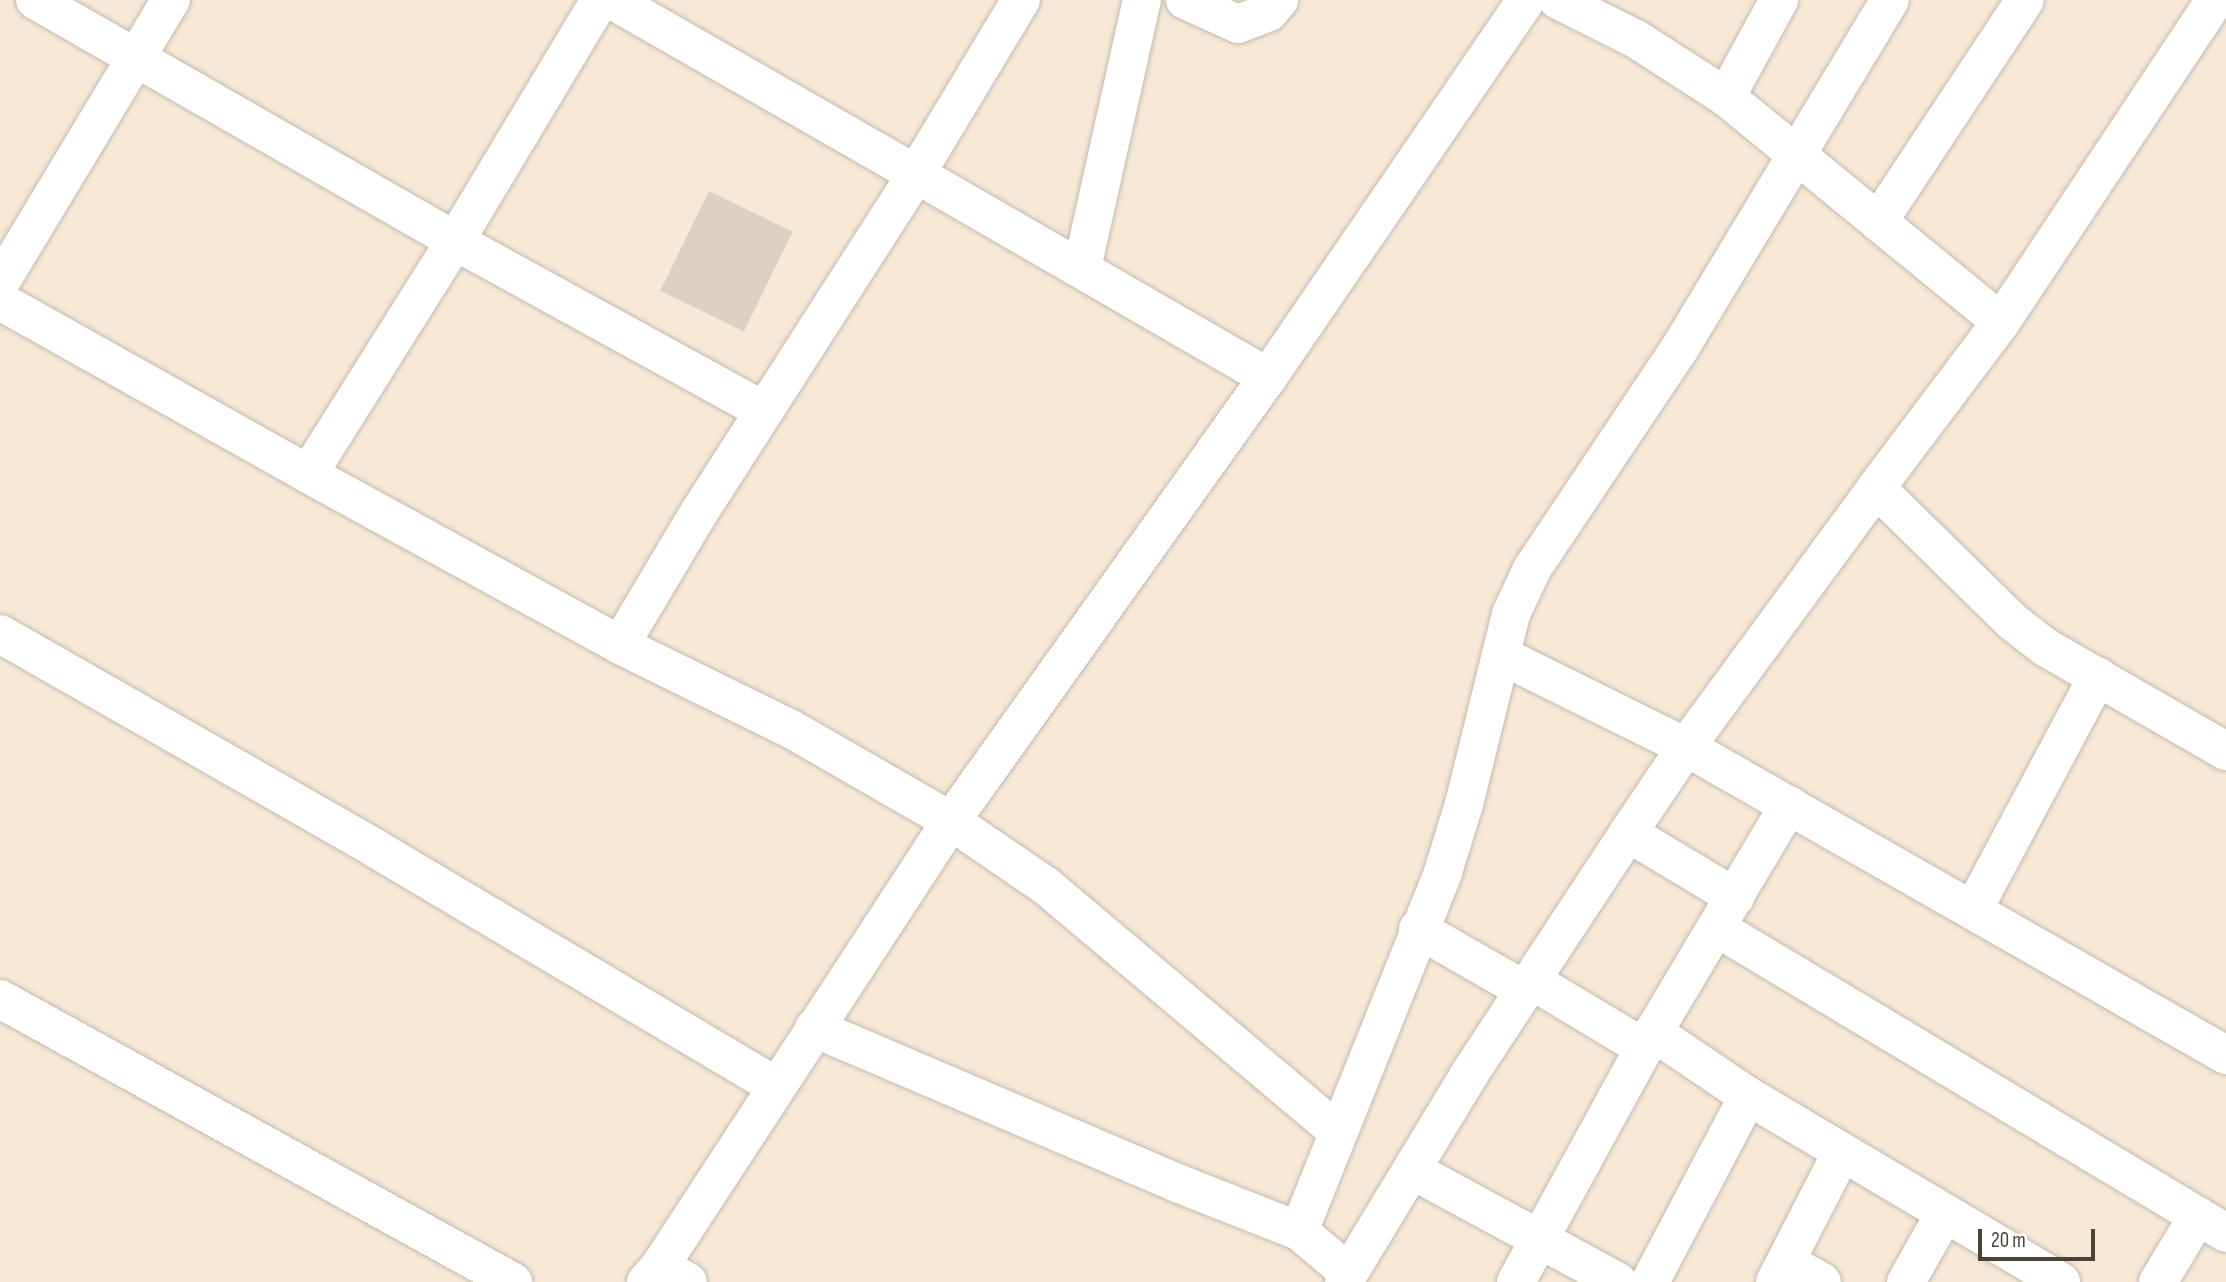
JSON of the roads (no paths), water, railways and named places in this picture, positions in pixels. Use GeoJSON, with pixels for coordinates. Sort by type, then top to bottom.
{"type":"FeatureCollection","features":[{"type":"Feature","properties":{"kind":"street"},"geometry":{"type":"LineString","coordinates":[[35,0],[456,241],[763,410]]}},
{"type":"Feature","properties":{"kind":"street"},"geometry":{"type":"LineString","coordinates":[[0,282],[171,0]]}},
{"type":"Feature","properties":{"kind":"street"},"geometry":{"type":"LineString","coordinates":[[308,474],[456,241],[600,0]]}},
{"type":"Feature","properties":{"kind":"street"},"geometry":{"type":"LineString","coordinates":[[612,0],[1268,377]]}},
{"type":"Feature","properties":{"kind":"street"},"geometry":{"type":"LineString","coordinates":[[620,645],[763,410],[916,174],[1021,0]]}},
{"type":"Feature","properties":{"kind":"street"},"geometry":{"type":"LineString","coordinates":[[1082,268],[1142,0]]}},
{"type":"Feature","properties":{"kind":"street"},"geometry":{"type":"LineString","coordinates":[[1185,0],[1238,23],[1269,12],[1279,0]]}},
{"type":"Feature","properties":{"kind":"street"},"geometry":{"type":"LineString","coordinates":[[665,1277],[776,1086],[951,821],[1268,377],[1526,0]]}},
{"type":"Feature","properties":{"kind":"street"},"geometry":{"type":"LineString","coordinates":[[1558,0],[1636,39],[1726,97],[2001,322]]}},
{"type":"Feature","properties":{"kind":"street"},"geometry":{"type":"LineString","coordinates":[[1726,97],[1779,0]]}},
{"type":"Feature","properties":{"kind":"street"},"geometry":{"type":"LineString","coordinates":[[1299,1231],[1443,872],[1464,804],[1511,614],[1532,569],[1680,348],[1890,0]]}},
{"type":"Feature","properties":{"kind":"street"},"geometry":{"type":"LineString","coordinates":[[1878,222],[2025,0]]}},
{"type":"Feature","properties":{"kind":"street"},"geometry":{"type":"LineString","coordinates":[[814,1028],[1177,1183],[1299,1231],[1346,1278],[1527,985],[1686,747],[2001,322],[2215,0]]}},
{"type":"Feature","properties":{"kind":"street"},"geometry":{"type":"LineString","coordinates":[[0,301],[620,645],[791,729],[951,821],[1046,886],[1338,1132]]}},
{"type":"Feature","properties":{"kind":"street"},"geometry":{"type":"LineString","coordinates":[[1876,488],[2013,622],[2045,647],[2226,751]]}},
{"type":"Feature","properties":{"kind":"street"},"geometry":{"type":"LineString","coordinates":[[0,634],[373,847],[776,1086]]}},
{"type":"Feature","properties":{"kind":"street"},"geometry":{"type":"LineString","coordinates":[[1502,656],[1686,747],[2226,1055]]}},
{"type":"Feature","properties":{"kind":"street"},"geometry":{"type":"LineString","coordinates":[[1973,910],[2098,676]]}},
{"type":"Feature","properties":{"kind":"street"},"geometry":{"type":"LineString","coordinates":[[1516,1282],[1648,1040],[1789,805]]}},
{"type":"Feature","properties":{"kind":"street"},"geometry":{"type":"LineString","coordinates":[[1628,833],[1726,913],[2212,1224],[2158,1282]]}},
{"type":"Feature","properties":{"kind":"street"},"geometry":{"type":"LineString","coordinates":[[1418,929],[1527,985],[1648,1040],[1748,1096],[2061,1282]]}},
{"type":"Feature","properties":{"kind":"street"},"geometry":{"type":"LineString","coordinates":[[0,999],[513,1282]]}},
{"type":"Feature","properties":{"kind":"street"},"geometry":{"type":"LineString","coordinates":[[1650,1282],[1748,1096]]}},
{"type":"Feature","properties":{"kind":"street"},"geometry":{"type":"LineString","coordinates":[[1822,1282],[1780,1272],[1842,1152]]}},
{"type":"Feature","properties":{"kind":"street"},"geometry":{"type":"LineString","coordinates":[[1412,1170],[1618,1282]]}},
{"type":"Feature","properties":{"kind":"street"},"geometry":{"type":"LineString","coordinates":[[1906,1282],[1945,1213]]}}]}
